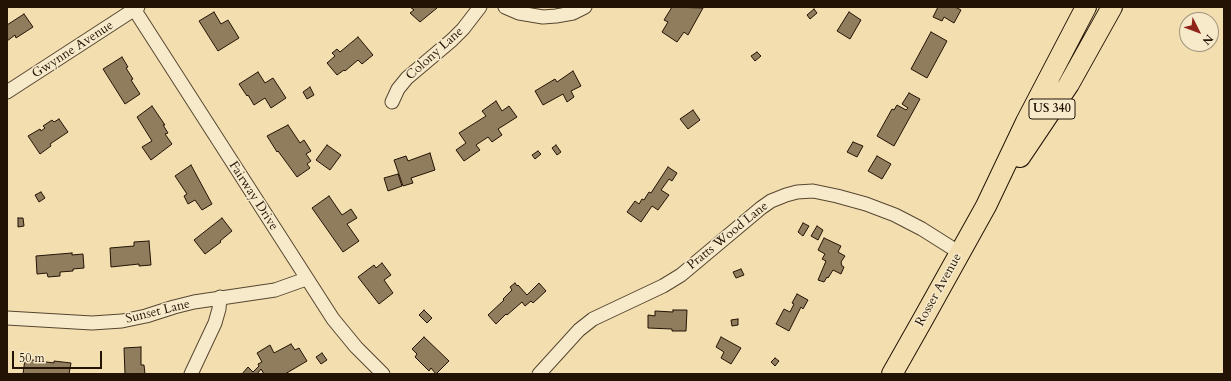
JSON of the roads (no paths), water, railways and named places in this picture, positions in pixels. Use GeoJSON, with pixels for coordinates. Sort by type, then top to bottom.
{"type":"FeatureCollection","features":[{"type":"Feature","properties":{"kind":"main road","name":"Rosser Avenue"},"geometry":{"type":"LineString","coordinates":[[892,374],[986,206],[1026,122],[1086,7]]}},
{"type":"Feature","properties":{"kind":"main road","name":"Rosser Avenue"},"geometry":{"type":"LineString","coordinates":[[986,206],[1069,84],[1112,7]]}},
{"type":"Feature","properties":{"kind":"street","name":"Colony Lane"},"geometry":{"type":"LineString","coordinates":[[392,102],[398,89],[407,78],[452,40],[463,29],[480,7]]}},
{"type":"Feature","properties":{"kind":"street"},"geometry":{"type":"LineString","coordinates":[[506,7],[519,14],[543,17],[573,13],[585,7]]}},
{"type":"Feature","properties":{"kind":"street","name":"Gwynne Avenue"},"geometry":{"type":"LineString","coordinates":[[7,92],[136,8]]}},
{"type":"Feature","properties":{"kind":"street","name":"Fairway Drive"},"geometry":{"type":"LineString","coordinates":[[136,8],[306,279],[333,319],[356,347],[383,374]]}},
{"type":"Feature","properties":{"kind":"street","name":"Pratts Wood Lane"},"geometry":{"type":"LineString","coordinates":[[539,374],[579,330],[593,319],[663,286],[681,275],[761,208],[771,201],[786,195],[798,192],[813,191],[866,204],[895,215],[922,229],[960,253]]}},
{"type":"Feature","properties":{"kind":"street","name":"Sunset Lane"},"geometry":{"type":"LineString","coordinates":[[7,318],[92,323],[122,321],[146,316],[174,307],[220,297],[275,290],[306,279]]}},
{"type":"Feature","properties":{"kind":"street"},"geometry":{"type":"LineString","coordinates":[[191,374],[215,323],[219,309],[220,297]]}}]}
